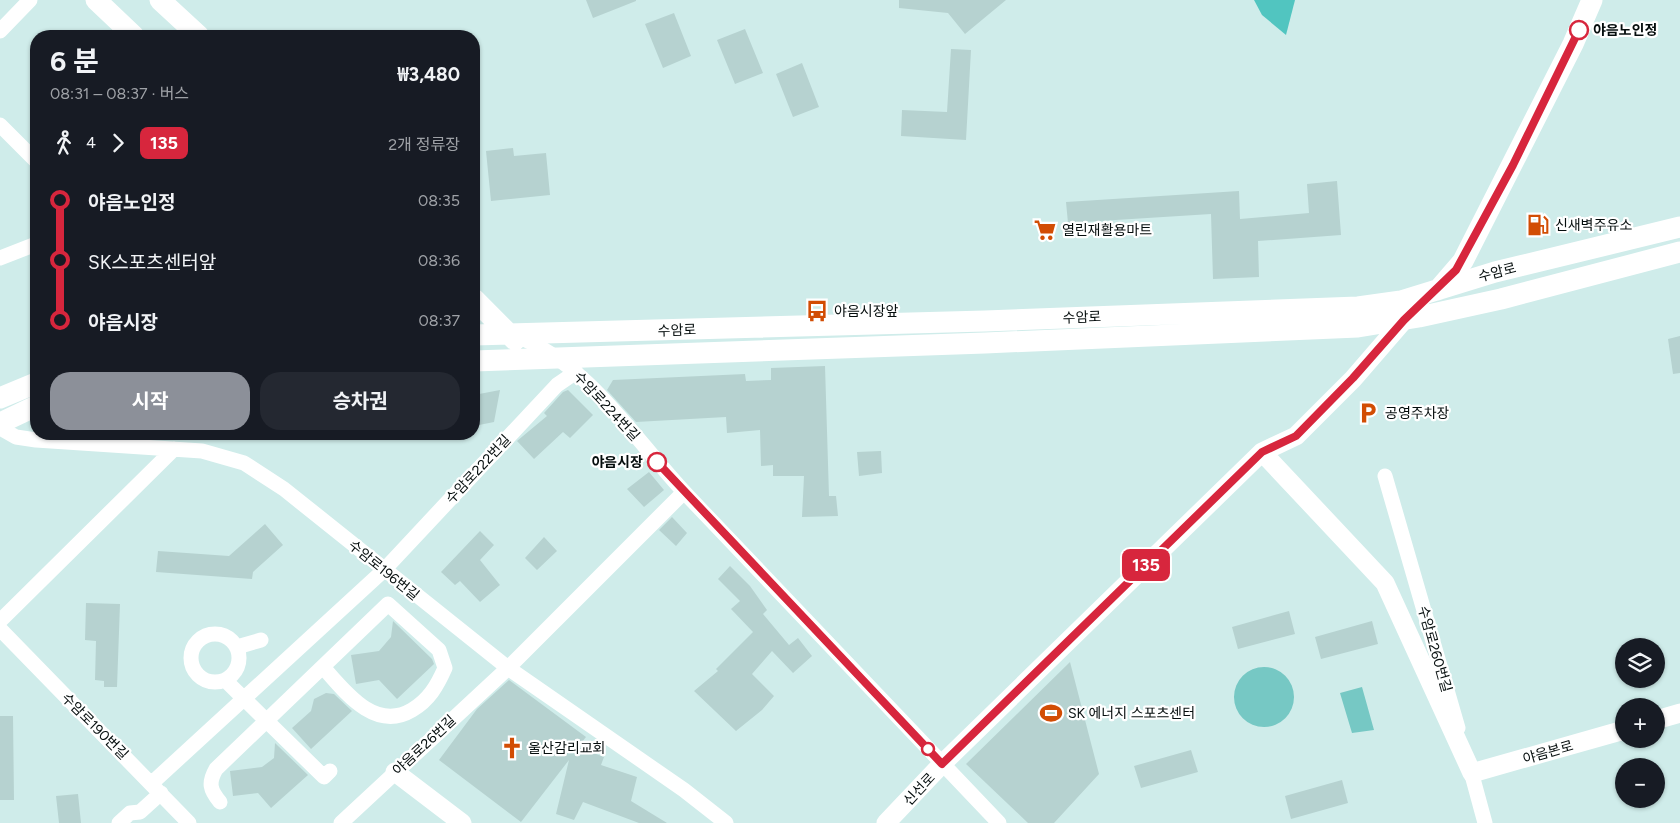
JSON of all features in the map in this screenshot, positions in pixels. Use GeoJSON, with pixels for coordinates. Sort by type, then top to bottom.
{"type":"FeatureCollection","features":[{"type":"Feature","properties":{"kind":"main road"},"geometry":{"type":"LineString","coordinates":[[96,0],[128,30]]}},
{"type":"Feature","properties":{"kind":"main road"},"geometry":{"type":"LineString","coordinates":[[160,0],[192,30]]}},
{"type":"Feature","properties":{"kind":"main road"},"geometry":{"type":"LineString","coordinates":[[1404,320],[1438,290],[1463,261],[1565,61],[1592,0]]}},
{"type":"Feature","properties":{"kind":"main road","name":"수암로"},"geometry":{"type":"LineString","coordinates":[[480,335],[984,321],[1358,307],[1383,304],[1438,290],[1495,272],[1680,227]]}},
{"type":"Feature","properties":{"kind":"main road","name":"수암로"},"geometry":{"type":"LineString","coordinates":[[480,361],[519,360],[568,365],[1348,327],[1404,320],[1501,299],[1680,252]]}},
{"type":"Feature","properties":{"kind":"main road"},"geometry":{"type":"LineString","coordinates":[[480,305],[511,334],[519,348],[519,360],[502,356],[480,347]]}},
{"type":"Feature","properties":{"kind":"main road"},"geometry":{"type":"LineString","coordinates":[[0,398],[30,386]]}},
{"type":"Feature","properties":{"kind":"main road"},"geometry":{"type":"LineString","coordinates":[[0,423],[30,409]]}},
{"type":"Feature","properties":{"kind":"street"},"geometry":{"type":"LineString","coordinates":[[0,30],[30,0]]}},
{"type":"Feature","properties":{"kind":"street"},"geometry":{"type":"LineString","coordinates":[[0,125],[30,155]]}},
{"type":"Feature","properties":{"kind":"street"},"geometry":{"type":"LineString","coordinates":[[0,258],[30,246]]}},
{"type":"Feature","properties":{"kind":"street","name":"신선로"},"geometry":{"type":"LineString","coordinates":[[886,823],[942,764],[1262,452],[1296,436],[1353,378],[1404,320]]}},
{"type":"Feature","properties":{"kind":"street","name":"수암로224번길"},"geometry":{"type":"LineString","coordinates":[[511,334],[538,345],[568,365],[684,492],[999,823]]}},
{"type":"Feature","properties":{"kind":"street","name":"수암로222번길"},"geometry":{"type":"LineString","coordinates":[[119,823],[130,813],[141,817],[156,788],[246,698],[384,570],[557,385],[568,365]]}},
{"type":"Feature","properties":{"kind":"street","name":"수암로196번길"},"geometry":{"type":"LineString","coordinates":[[0,428],[16,437],[30,439]]}},
{"type":"Feature","properties":{"kind":"street","name":"수암로196번길"},"geometry":{"type":"LineString","coordinates":[[36,440],[202,451],[244,463],[284,489],[508,668],[684,790],[726,823]]}},
{"type":"Feature","properties":{"kind":"street"},"geometry":{"type":"LineString","coordinates":[[0,621],[174,449]]}},
{"type":"Feature","properties":{"kind":"street"},"geometry":{"type":"LineString","coordinates":[[1262,452],[1385,584],[1472,774]]}},
{"type":"Feature","properties":{"kind":"street","name":"수암로260번길"},"geometry":{"type":"LineString","coordinates":[[1385,476],[1485,823]]}},
{"type":"Feature","properties":{"kind":"street","name":"야음로26번길"},"geometry":{"type":"LineString","coordinates":[[340,823],[508,668],[684,492]]}},
{"type":"Feature","properties":{"kind":"street"},"geometry":{"type":"LineString","coordinates":[[220,802],[210,787],[210,779],[216,769],[268,721],[322,667],[388,604],[439,650],[445,668],[436,690],[417,707],[404,715],[387,718],[373,714],[356,701],[322,667]]}},
{"type":"Feature","properties":{"kind":"street","name":"수암로190번길"},"geometry":{"type":"LineString","coordinates":[[0,629],[189,823]]}},
{"type":"Feature","properties":{"kind":"street"},"geometry":{"type":"LineString","coordinates":[[209,635],[225,636],[237,647],[239,654],[237,670],[226,681],[210,682],[196,674],[190,659],[195,644],[209,635]]}},
{"type":"Feature","properties":{"kind":"street"},"geometry":{"type":"LineString","coordinates":[[237,647],[261,640]]}},
{"type":"Feature","properties":{"kind":"street"},"geometry":{"type":"LineString","coordinates":[[226,681],[246,698],[324,777],[330,771]]}},
{"type":"Feature","properties":{"kind":"street"},"geometry":{"type":"LineString","coordinates":[[1665,717],[1680,713]]}},
{"type":"Feature","properties":{"kind":"street","name":"야음본로"},"geometry":{"type":"LineString","coordinates":[[1472,774],[1615,733]]}},
{"type":"Feature","properties":{"kind":"street"},"geometry":{"type":"LineString","coordinates":[[391,775],[444,823]]}},
{"type":"Feature","properties":{"kind":"street"},"geometry":{"type":"LineString","coordinates":[[391,775],[462,823]]}},
{"type":"Feature","properties":{"kind":"shaded area"},"geometry":{"type":"Polygon","coordinates":[[[1254,0],[1295,0],[1286,35],[1262,15],[1254,0]]]}},
{"type":"Feature","properties":{"kind":"shaded area"},"geometry":{"type":"Polygon","coordinates":[[[1258,667],[1270,667],[1281,672],[1289,680],[1294,691],[1292,709],[1281,722],[1270,727],[1258,727],[1247,722],[1239,714],[1234,703],[1234,691],[1239,680],[1247,672],[1258,667]]]}},
{"type":"Feature","properties":{"kind":"shaded area"},"geometry":{"type":"Polygon","coordinates":[[[1362,687],[1374,730],[1352,733],[1340,693],[1362,687]]]}},
{"type":"Feature","properties":{"kind":"building"},"geometry":{"type":"Polygon","coordinates":[[[586,0],[636,0],[636,1],[593,18],[586,0]]]}},
{"type":"Feature","properties":{"kind":"building"},"geometry":{"type":"Polygon","coordinates":[[[899,0],[1006,0],[965,34],[948,13],[899,8],[899,0]]]}},
{"type":"Feature","properties":{"kind":"building"},"geometry":{"type":"Polygon","coordinates":[[[674,13],[691,56],[663,68],[645,24],[674,13]]]}},
{"type":"Feature","properties":{"kind":"building"},"geometry":{"type":"Polygon","coordinates":[[[745,29],[763,73],[735,84],[717,40],[745,29]]]}},
{"type":"Feature","properties":{"kind":"building"},"geometry":{"type":"Polygon","coordinates":[[[951,49],[971,50],[966,140],[901,136],[902,110],[947,112],[951,49]]]}},
{"type":"Feature","properties":{"kind":"building"},"geometry":{"type":"Polygon","coordinates":[[[802,63],[819,107],[793,117],[776,74],[802,63]]]}},
{"type":"Feature","properties":{"kind":"building"},"geometry":{"type":"Polygon","coordinates":[[[513,148],[514,156],[546,153],[550,195],[491,201],[486,151],[513,148]]]}},
{"type":"Feature","properties":{"kind":"building"},"geometry":{"type":"Polygon","coordinates":[[[1337,181],[1341,235],[1258,241],[1259,277],[1213,279],[1211,214],[1068,223],[1066,202],[1239,191],[1240,219],[1309,213],[1307,184],[1337,181]]]}},
{"type":"Feature","properties":{"kind":"building"},"geometry":{"type":"Polygon","coordinates":[[[1680,336],[1680,373],[1673,374],[1668,339],[1680,336]]]}},
{"type":"Feature","properties":{"kind":"building"},"geometry":{"type":"Polygon","coordinates":[[[825,366],[829,496],[836,496],[838,516],[802,517],[804,476],[773,476],[773,465],[761,466],[760,430],[727,433],[726,417],[636,422],[607,390],[613,380],[745,374],[746,381],[771,380],[771,368],[825,366]]]}},
{"type":"Feature","properties":{"kind":"building"},"geometry":{"type":"Polygon","coordinates":[[[500,390],[494,422],[480,425],[480,394],[500,390]]]}},
{"type":"Feature","properties":{"kind":"building"},"geometry":{"type":"Polygon","coordinates":[[[568,390],[593,415],[570,438],[563,432],[534,459],[517,441],[547,416],[544,413],[563,392],[568,390]]]}},
{"type":"Feature","properties":{"kind":"building"},"geometry":{"type":"Polygon","coordinates":[[[881,451],[882,473],[859,476],[857,452],[881,451]]]}},
{"type":"Feature","properties":{"kind":"building"},"geometry":{"type":"Polygon","coordinates":[[[649,472],[664,490],[644,507],[627,489],[649,472]]]}},
{"type":"Feature","properties":{"kind":"building"},"geometry":{"type":"Polygon","coordinates":[[[672,517],[687,533],[676,546],[659,530],[672,517]]]}},
{"type":"Feature","properties":{"kind":"building"},"geometry":{"type":"Polygon","coordinates":[[[265,524],[283,545],[253,572],[252,579],[156,572],[158,551],[229,556],[265,524]]]}},
{"type":"Feature","properties":{"kind":"building"},"geometry":{"type":"Polygon","coordinates":[[[480,531],[494,545],[480,560],[500,585],[480,602],[460,581],[455,585],[441,572],[480,531]]]}},
{"type":"Feature","properties":{"kind":"building"},"geometry":{"type":"Polygon","coordinates":[[[544,537],[557,551],[537,570],[525,558],[544,537]]]}},
{"type":"Feature","properties":{"kind":"building"},"geometry":{"type":"Polygon","coordinates":[[[730,566],[750,586],[767,610],[763,614],[789,645],[798,638],[812,656],[793,673],[772,651],[752,674],[774,696],[762,710],[736,731],[694,691],[718,671],[716,669],[753,632],[731,609],[740,601],[718,579],[730,566]]]}},
{"type":"Feature","properties":{"kind":"building"},"geometry":{"type":"Polygon","coordinates":[[[86,603],[120,604],[117,687],[104,687],[104,681],[95,680],[96,641],[85,640],[86,603]]]}},
{"type":"Feature","properties":{"kind":"building"},"geometry":{"type":"Polygon","coordinates":[[[1289,611],[1295,634],[1238,649],[1232,627],[1289,611]]]}},
{"type":"Feature","properties":{"kind":"building"},"geometry":{"type":"Polygon","coordinates":[[[393,621],[432,659],[434,664],[397,699],[379,680],[356,684],[351,655],[379,651],[391,637],[393,621]]]}},
{"type":"Feature","properties":{"kind":"building"},"geometry":{"type":"Polygon","coordinates":[[[1372,621],[1378,644],[1321,659],[1315,637],[1372,621]]]}},
{"type":"Feature","properties":{"kind":"building","name":"SK 에너지 스포츠센터"},"geometry":{"type":"Polygon","coordinates":[[[1070,662],[1099,774],[1054,823],[1028,823],[966,764],[1070,662]]]}},
{"type":"Feature","properties":{"kind":"building","name":"울산감리교회"},"geometry":{"type":"Polygon","coordinates":[[[509,680],[586,737],[578,747],[604,757],[601,765],[637,777],[631,801],[667,823],[639,823],[583,802],[574,820],[556,814],[569,760],[521,822],[439,760],[477,709],[509,680]]]}},
{"type":"Feature","properties":{"kind":"building"},"geometry":{"type":"Polygon","coordinates":[[[326,693],[334,694],[352,711],[311,749],[292,728],[311,711],[314,699],[326,693]]]}},
{"type":"Feature","properties":{"kind":"building"},"geometry":{"type":"Polygon","coordinates":[[[0,716],[13,716],[14,800],[0,800],[0,716]]]}},
{"type":"Feature","properties":{"kind":"building"},"geometry":{"type":"Polygon","coordinates":[[[275,743],[308,775],[271,808],[258,793],[233,796],[230,771],[262,767],[274,758],[275,743]]]}},
{"type":"Feature","properties":{"kind":"building"},"geometry":{"type":"Polygon","coordinates":[[[1191,750],[1198,772],[1141,788],[1134,766],[1191,750]]]}},
{"type":"Feature","properties":{"kind":"building"},"geometry":{"type":"Polygon","coordinates":[[[1342,780],[1348,803],[1291,819],[1285,796],[1342,780]]]}},
{"type":"Feature","properties":{"kind":"building"},"geometry":{"type":"Polygon","coordinates":[[[78,794],[81,823],[59,823],[56,796],[78,794]]]}},
{"type":"Feature","properties":{"kind":"bus line","name":"135"},"geometry":{"type":"LineString","coordinates":[[657,462],[942,764],[1262,452],[1296,436],[1372,358],[1404,320],[1448,281],[1463,261],[1513,165],[1579,30]]}},
{"type":"Feature","properties":{"kind":"place","name":"야음노인정"},"geometry":{"type":"Point","coordinates":[1579,30]}},
{"type":"Feature","properties":{"kind":"place","name":"신새벽주유소"},"geometry":{"type":"Point","coordinates":[1538,225]}},
{"type":"Feature","properties":{"kind":"place","name":"열린재활용마트"},"geometry":{"type":"Point","coordinates":[1045,230]}},
{"type":"Feature","properties":{"kind":"place","name":"야음시장앞"},"geometry":{"type":"Point","coordinates":[817,311]}},
{"type":"Feature","properties":{"kind":"place","name":"공영주차장"},"geometry":{"type":"Point","coordinates":[1368,413]}},
{"type":"Feature","properties":{"kind":"place","name":"야음시장"},"geometry":{"type":"Point","coordinates":[657,462]}},
{"type":"Feature","properties":{"kind":"place","name":"SK 에너지 스포츠센터"},"geometry":{"type":"Point","coordinates":[1051,713]}},
{"type":"Feature","properties":{"kind":"place","name":"울산감리교회"},"geometry":{"type":"Point","coordinates":[512,748]}}]}
